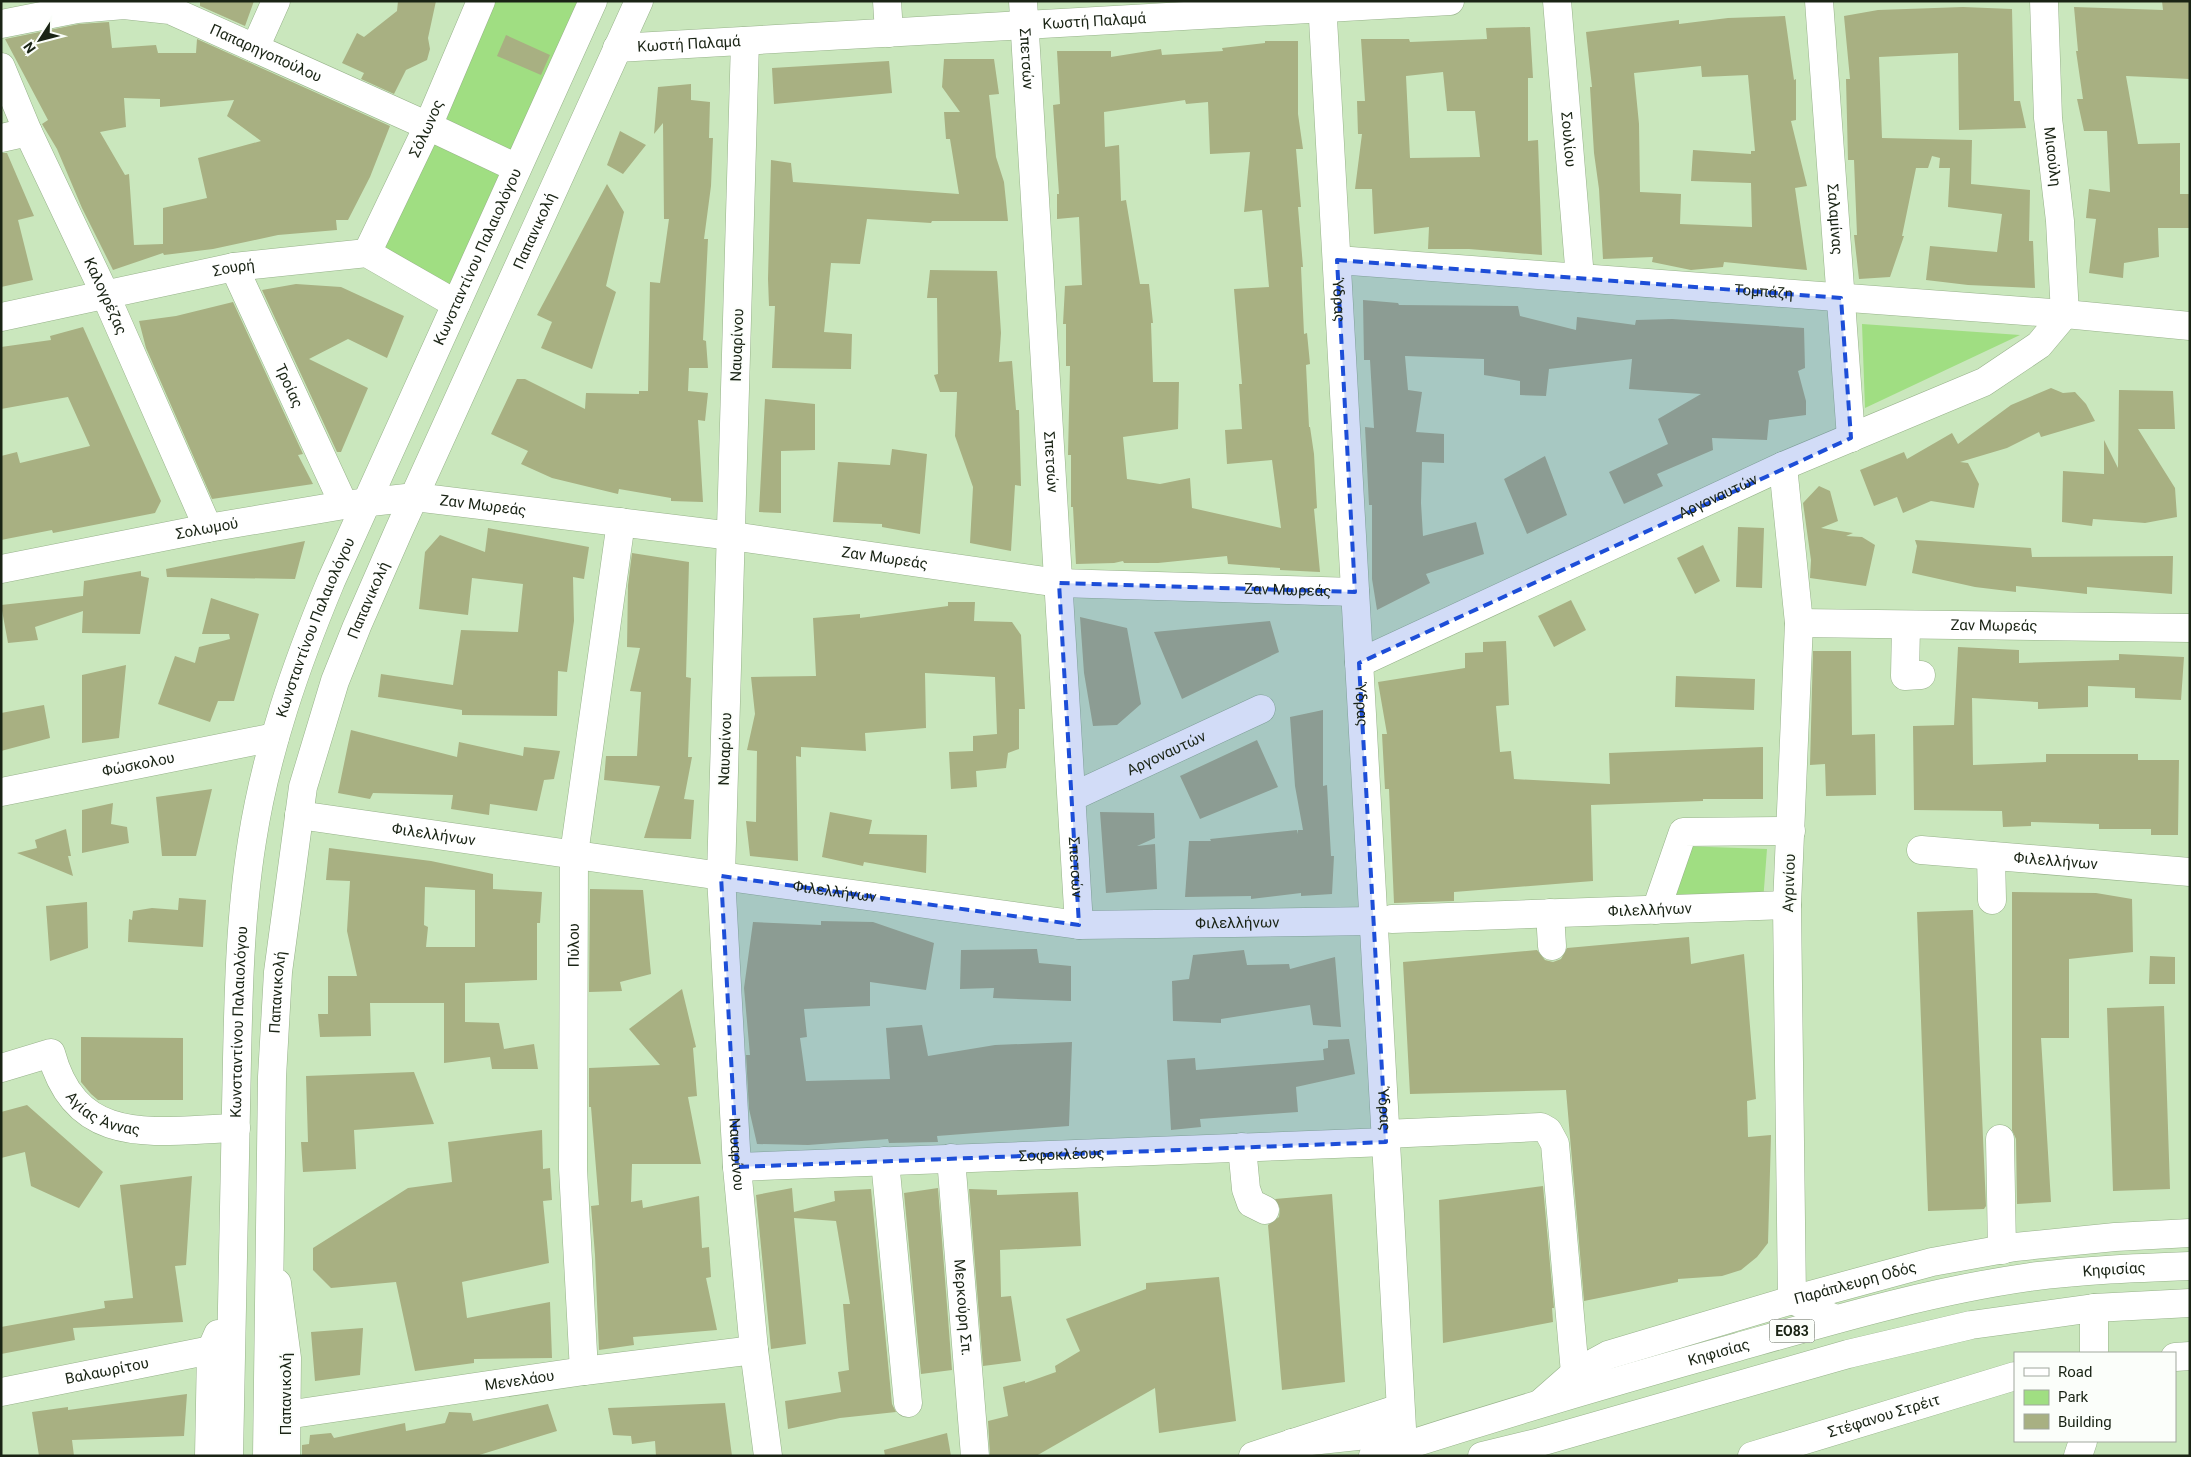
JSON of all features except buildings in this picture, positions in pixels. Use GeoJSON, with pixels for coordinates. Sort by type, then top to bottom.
{"type":"FeatureCollection","features":[{"type":"Feature","properties":{"kind":"street"},"geometry":{"type":"LineString","coordinates":[[255,48],[276,1]]}},
{"type":"Feature","properties":{"kind":"street","name":"Σόλωνος"},"geometry":{"type":"LineString","coordinates":[[367,253],[428,126],[481,1]]}},
{"type":"Feature","properties":{"kind":"street","name":"Κωνσταντίνου Παλαιολόγου"},"geometry":{"type":"LineString","coordinates":[[229,1456],[236,1128],[246,896],[252,841],[275,737],[355,504],[456,304],[593,1]]}},
{"type":"Feature","properties":{"kind":"street","name":"Παπανικολή"},"geometry":{"type":"LineString","coordinates":[[267,1456],[272,1077],[278,972],[299,815],[308,768],[335,681],[398,530],[415,498],[639,1]]}},
{"type":"Feature","properties":{"kind":"street"},"geometry":{"type":"LineString","coordinates":[[887,1],[889,33]]}},
{"type":"Feature","properties":{"kind":"street","name":"Κωστή Παλαμά"},"geometry":{"type":"LineString","coordinates":[[617,48],[889,33],[1024,13],[1450,1]]}},
{"type":"Feature","properties":{"kind":"street","name":"Σουλίου"},"geometry":{"type":"LineString","coordinates":[[1556,1],[1580,278]]}},
{"type":"Feature","properties":{"kind":"street","name":"Σαλαμίνας"},"geometry":{"type":"LineString","coordinates":[[1819,1],[1851,438]]}},
{"type":"Feature","properties":{"kind":"street","name":"Μιαούλη"},"geometry":{"type":"LineString","coordinates":[[2044,1],[2048,118],[2060,221],[2065,314]]}},
{"type":"Feature","properties":{"kind":"street","name":"Ύδρας"},"geometry":{"type":"LineString","coordinates":[[1323,4],[1359,663],[1383,920],[1386,1138],[1403,1446]]}},
{"type":"Feature","properties":{"kind":"street","name":"Παπαρηγοπούλου"},"geometry":{"type":"LineString","coordinates":[[1,24],[86,8],[124,5],[170,10],[517,168]]}},
{"type":"Feature","properties":{"kind":"street","name":"Σπετσών"},"geometry":{"type":"LineString","coordinates":[[1024,13],[1079,925]]}},
{"type":"Feature","properties":{"kind":"street","name":"Ναυαρίνου"},"geometry":{"type":"LineString","coordinates":[[746,41],[721,876],[737,1167],[754,1350],[768,1456]]}},
{"type":"Feature","properties":{"kind":"street","name":"Καλογρέζας"},"geometry":{"type":"LineString","coordinates":[[1,67],[28,132],[105,294],[208,528]]}},
{"type":"Feature","properties":{"kind":"street"},"geometry":{"type":"LineString","coordinates":[[1,138],[28,132]]}},
{"type":"Feature","properties":{"kind":"street"},"geometry":{"type":"LineString","coordinates":[[367,253],[456,304]]}},
{"type":"Feature","properties":{"kind":"street","name":"Σουρή"},"geometry":{"type":"LineString","coordinates":[[1,317],[234,267],[367,253]]}},
{"type":"Feature","properties":{"kind":"street","name":"Τομπάζη"},"geometry":{"type":"LineString","coordinates":[[1337,260],[2065,314],[2190,326]]}},
{"type":"Feature","properties":{"kind":"street","name":"Τροίας"},"geometry":{"type":"LineString","coordinates":[[234,267],[355,504]]}},
{"type":"Feature","properties":{"kind":"street","name":"Αργοναυτών"},"geometry":{"type":"LineString","coordinates":[[1359,663],[1783,466],[1984,382],[2039,345],[2065,314]]}},
{"type":"Feature","properties":{"kind":"street","name":"Αγρινίου"},"geometry":{"type":"LineString","coordinates":[[1783,466],[1799,623],[1787,905],[1792,1300]]}},
{"type":"Feature","properties":{"kind":"street","name":"Ζαν Μωρεάς"},"geometry":{"type":"LineString","coordinates":[[415,498],[732,536],[1059,583],[1355,592]]}},
{"type":"Feature","properties":{"kind":"street","name":"Σολωμού"},"geometry":{"type":"LineString","coordinates":[[1,568],[208,528],[355,504],[415,498]]}},
{"type":"Feature","properties":{"kind":"street","name":"Πύλου"},"geometry":{"type":"LineString","coordinates":[[584,1371],[573,1169],[574,854],[621,522]]}},
{"type":"Feature","properties":{"kind":"street","name":"Ζαν Μωρεάς"},"geometry":{"type":"LineString","coordinates":[[1799,623],[2190,628]]}},
{"type":"Feature","properties":{"kind":"street"},"geometry":{"type":"LineString","coordinates":[[1906,625],[1905,676],[1921,675]]}},
{"type":"Feature","properties":{"kind":"street","name":"Αργοναυτών"},"geometry":{"type":"LineString","coordinates":[[1072,797],[1261,709]]}},
{"type":"Feature","properties":{"kind":"street","name":"Φώσκολου"},"geometry":{"type":"LineString","coordinates":[[1,792],[275,737]]}},
{"type":"Feature","properties":{"kind":"street","name":"Φιλελλήνων"},"geometry":{"type":"LineString","coordinates":[[299,815],[1079,925],[1383,920],[1787,905]]}},
{"type":"Feature","properties":{"kind":"street"},"geometry":{"type":"LineString","coordinates":[[1656,910],[1683,832],[1791,831]]}},
{"type":"Feature","properties":{"kind":"street","name":"Φιλελλήνων"},"geometry":{"type":"LineString","coordinates":[[1921,850],[2190,872]]}},
{"type":"Feature","properties":{"kind":"street"},"geometry":{"type":"LineString","coordinates":[[1991,856],[1992,900]]}},
{"type":"Feature","properties":{"kind":"street"},"geometry":{"type":"LineString","coordinates":[[1550,913],[1552,946]]}},
{"type":"Feature","properties":{"kind":"street","name":"Αγίας Άννας"},"geometry":{"type":"LineString","coordinates":[[1,1068],[51,1053],[56,1070],[68,1094],[87,1114],[112,1126],[139,1130],[236,1128]]}},
{"type":"Feature","properties":{"kind":"street","name":"Σοφοκλέους"},"geometry":{"type":"LineString","coordinates":[[737,1167],[1242,1147],[1541,1127],[1552,1136],[1555,1144],[1575,1373]]}},
{"type":"Feature","properties":{"kind":"street"},"geometry":{"type":"LineString","coordinates":[[2000,1139],[2002,1250]]}},
{"type":"Feature","properties":{"kind":"street"},"geometry":{"type":"LineString","coordinates":[[1242,1147],[1246,1189],[1250,1204],[1265,1210]]}},
{"type":"Feature","properties":{"kind":"street","name":"Μερκούρη Σπ."},"geometry":{"type":"LineString","coordinates":[[951,1158],[975,1456]]}},
{"type":"Feature","properties":{"kind":"street"},"geometry":{"type":"LineString","coordinates":[[885,1161],[908,1403]]}},
{"type":"Feature","properties":{"kind":"street","name":"Παράπλευρη Οδός"},"geometry":{"type":"LineString","coordinates":[[1542,1402],[1575,1373],[1608,1354],[1792,1300],[1932,1262],[2002,1250],[2115,1237],[2190,1233]]}},
{"type":"Feature","properties":{"kind":"street","name":"Παπανικολή"},"geometry":{"type":"LineString","coordinates":[[271,1244],[287,1358],[286,1456]]}},
{"type":"Feature","properties":{"kind":"street","name":"Κηφισίας"},"geometry":{"type":"LineString","coordinates":[[1373,1456],[1542,1402],[1836,1319],[1964,1288],[2029,1277],[2090,1271],[2190,1266]]}},
{"type":"Feature","properties":{"kind":"street"},"geometry":{"type":"LineString","coordinates":[[1792,1300],[1836,1319]]}},
{"type":"Feature","properties":{"kind":"street","name":"Κωνσταντίνου Παλαιολόγου"},"geometry":{"type":"LineString","coordinates":[[209,1456],[211,1350],[232,1303]]}},
{"type":"Feature","properties":{"kind":"street","name":"ΕΟ83"},"geometry":{"type":"LineString","coordinates":[[1482,1456],[1540,1442],[1848,1354],[1971,1325],[2094,1308],[2190,1304]]}},
{"type":"Feature","properties":{"kind":"street"},"geometry":{"type":"LineString","coordinates":[[2094,1308],[2094,1352]]}},
{"type":"Feature","properties":{"kind":"street","name":"Βαλαωρίτου"},"geometry":{"type":"LineString","coordinates":[[1,1392],[211,1350]]}},
{"type":"Feature","properties":{"kind":"street","name":"Μενελάου"},"geometry":{"type":"LineString","coordinates":[[286,1414],[584,1371],[754,1350]]}},
{"type":"Feature","properties":{"kind":"street"},"geometry":{"type":"LineString","coordinates":[[2176,1357],[2190,1356]]}},
{"type":"Feature","properties":{"kind":"street","name":"Στέφανου Στρέιτ"},"geometry":{"type":"LineString","coordinates":[[1752,1456],[1787,1451],[2014,1376]]}},
{"type":"Feature","properties":{"kind":"street"},"geometry":{"type":"LineString","coordinates":[[1252,1456],[1400,1408]]}},
{"type":"Feature","properties":{"kind":"street"},"geometry":{"type":"LineString","coordinates":[[1292,1443],[1376,1434],[1403,1446]]}},
{"type":"Feature","properties":{"kind":"street"},"geometry":{"type":"LineString","coordinates":[[2078,1456],[2083,1442]]}},
{"type":"Feature","properties":{"kind":"highlighted area"},"geometry":{"type":"Polygon","coordinates":[[[1337,260],[1841,298],[1851,438],[1359,663],[1386,1142],[737,1167],[721,876],[1079,925],[1059,583],[1355,592],[1337,260]]]}},
{"type":"Feature","properties":{"kind":"green space"},"geometry":{"type":"Polygon","coordinates":[[[492,1],[581,1],[510,155],[437,121],[492,1]]]}},
{"type":"Feature","properties":{"kind":"green space"},"geometry":{"type":"Polygon","coordinates":[[[430,135],[504,169],[450,287],[376,253],[430,135]]]}},
{"type":"Feature","properties":{"kind":"green space"},"geometry":{"type":"Polygon","coordinates":[[[1862,324],[2020,335],[1865,408],[1862,324]]]}},
{"type":"Feature","properties":{"kind":"green space"},"geometry":{"type":"Polygon","coordinates":[[[1680,846],[1767,849],[1763,902],[1661,907],[1680,846]]]}}]}
